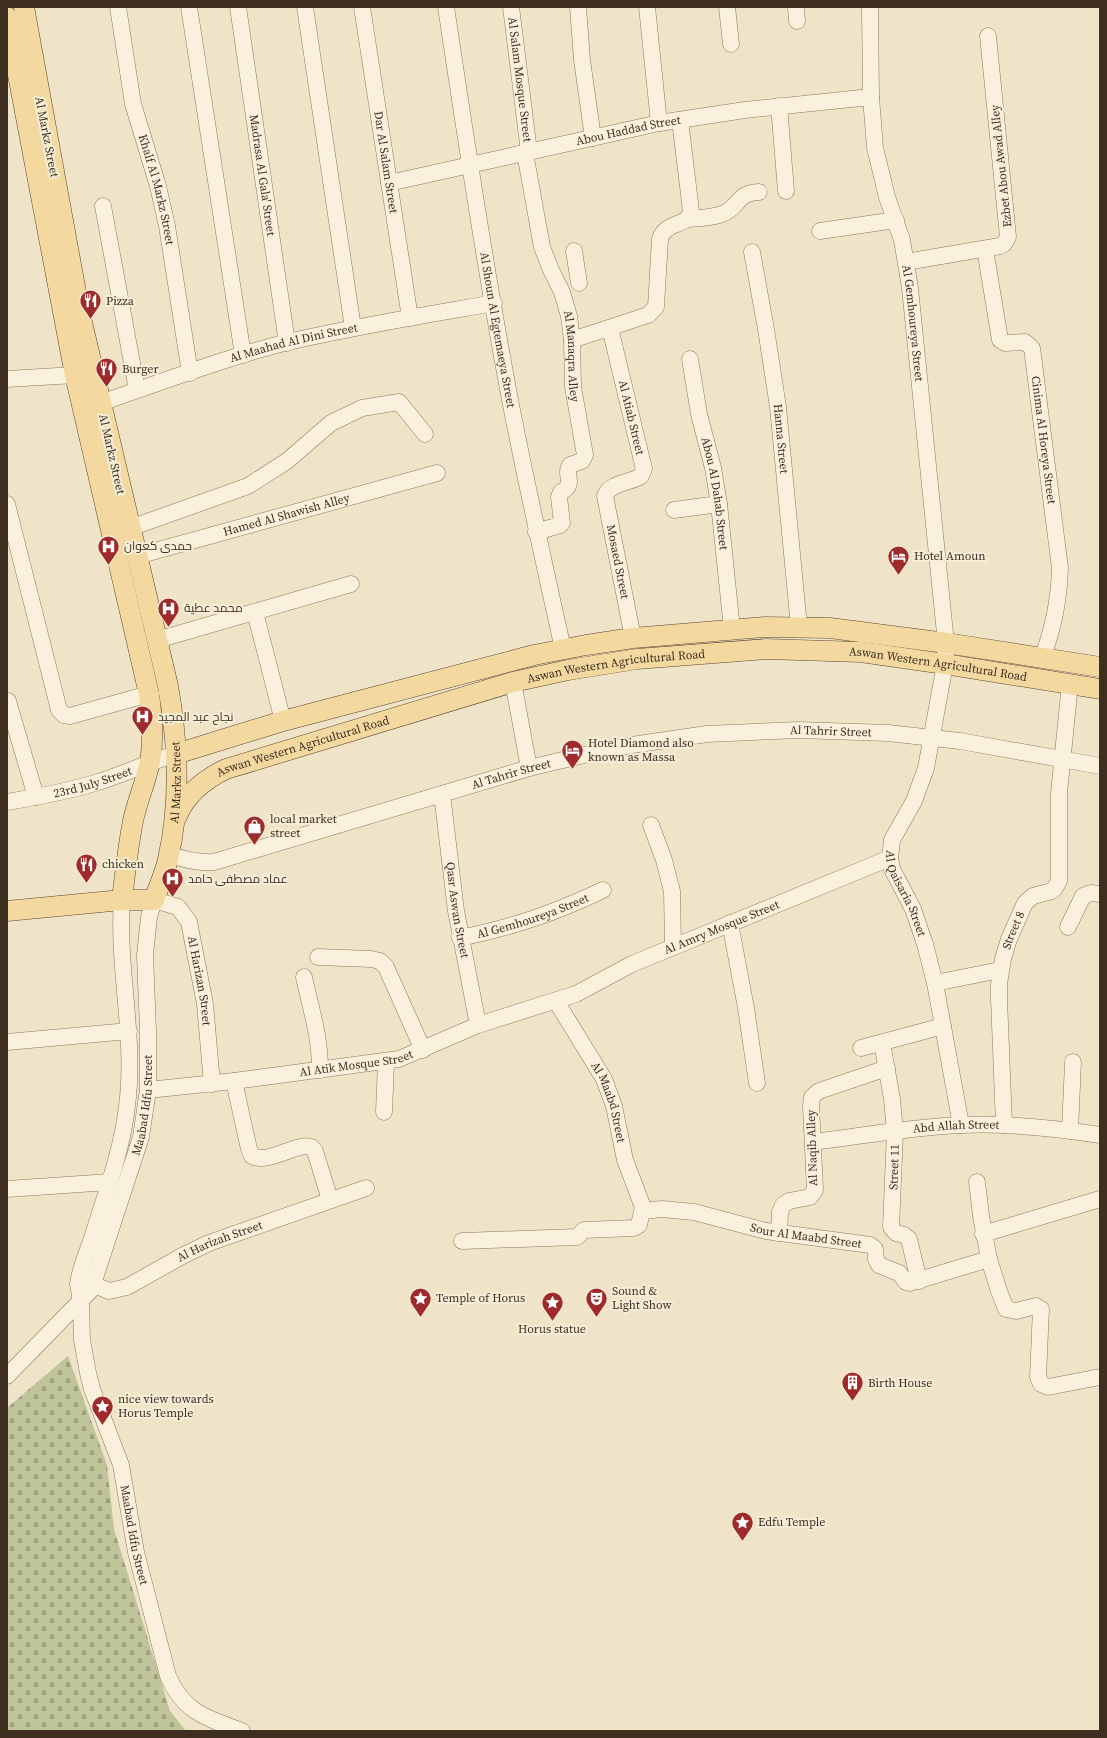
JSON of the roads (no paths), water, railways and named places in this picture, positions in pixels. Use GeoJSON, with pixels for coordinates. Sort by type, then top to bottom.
{"type":"FeatureCollection","features":[{"type":"Feature","properties":{"kind":"main road","name":"Al Markz Street"},"geometry":{"type":"LineString","coordinates":[[24,7],[71,269],[100,403],[122,523],[152,719],[150,762],[133,819],[126,860],[122,900]]}},
{"type":"Feature","properties":{"kind":"main road","name":"Al Markz Street"},"geometry":{"type":"LineString","coordinates":[[7,18],[75,374],[122,523],[136,556],[172,707],[176,754],[176,790],[169,854],[154,900]]}},
{"type":"Feature","properties":{"kind":"main road"},"geometry":{"type":"LineString","coordinates":[[765,627],[766,649]]}},
{"type":"Feature","properties":{"kind":"main road","name":"Aswan Western Agricultural Road"},"geometry":{"type":"LineString","coordinates":[[176,754],[283,721],[563,649],[633,638],[732,629],[799,627],[862,631],[1100,667]]}},
{"type":"Feature","properties":{"kind":"main road","name":"Aswan Western Agricultural Road"},"geometry":{"type":"LineString","coordinates":[[172,830],[183,804],[192,793],[213,775],[226,769],[513,682],[561,671],[614,662],[766,649],[860,652],[945,664],[1100,690]]}},
{"type":"Feature","properties":{"kind":"main road"},"geometry":{"type":"LineString","coordinates":[[7,912],[122,900],[154,900]]}},
{"type":"Feature","properties":{"kind":"street","name":"Khalf Al Markz Street"},"geometry":{"type":"LineString","coordinates":[[118,7],[133,104],[144,145],[158,186],[167,226],[190,372]]}},
{"type":"Feature","properties":{"kind":"street"},"geometry":{"type":"LineString","coordinates":[[189,7],[243,355]]}},
{"type":"Feature","properties":{"kind":"street","name":"Madrasa Al Gala' Street"},"geometry":{"type":"LineString","coordinates":[[238,7],[287,342]]}},
{"type":"Feature","properties":{"kind":"street"},"geometry":{"type":"LineString","coordinates":[[305,7],[353,328]]}},
{"type":"Feature","properties":{"kind":"street","name":"Dar Al Salam Street"},"geometry":{"type":"LineString","coordinates":[[362,7],[410,318]]}},
{"type":"Feature","properties":{"kind":"street","name":"Al Shoun Al Egtemaeya Street"},"geometry":{"type":"LineString","coordinates":[[446,7],[470,165],[511,404],[536,532],[563,649]]}},
{"type":"Feature","properties":{"kind":"street","name":"Al Salam Mosque Street"},"geometry":{"type":"LineString","coordinates":[[511,7],[527,153]]}},
{"type":"Feature","properties":{"kind":"street"},"geometry":{"type":"LineString","coordinates":[[578,7],[582,60],[593,138]]}},
{"type":"Feature","properties":{"kind":"street"},"geometry":{"type":"LineString","coordinates":[[647,7],[659,123]]}},
{"type":"Feature","properties":{"kind":"street"},"geometry":{"type":"LineString","coordinates":[[727,7],[731,44]]}},
{"type":"Feature","properties":{"kind":"street","name":"Al Gemhoureya Street"},"geometry":{"type":"LineString","coordinates":[[870,7],[872,122],[879,166],[887,197],[896,220],[906,262],[914,316],[946,643]]}},
{"type":"Feature","properties":{"kind":"street","name":"Ezbet Abou Awad Alley"},"geometry":{"type":"LineString","coordinates":[[906,262],[1004,244],[1008,237],[988,36]]}},
{"type":"Feature","properties":{"kind":"street","name":"Abou Haddad Street"},"geometry":{"type":"LineString","coordinates":[[389,183],[659,123],[779,106],[871,97]]}},
{"type":"Feature","properties":{"kind":"street"},"geometry":{"type":"LineString","coordinates":[[779,106],[786,191]]}},
{"type":"Feature","properties":{"kind":"street"},"geometry":{"type":"LineString","coordinates":[[680,120],[691,208],[687,219]]}},
{"type":"Feature","properties":{"kind":"street","name":"Al Manaqra Alley"},"geometry":{"type":"LineString","coordinates":[[527,153],[542,247],[566,304],[572,340],[573,387],[584,455],[582,461],[570,465],[568,469],[569,484],[567,489],[561,492],[559,497],[563,520],[562,523],[560,525],[536,532]]}},
{"type":"Feature","properties":{"kind":"street"},"geometry":{"type":"LineString","coordinates":[[572,340],[648,315],[653,311],[657,302],[660,239],[662,233],[670,226],[687,219],[723,214],[745,194],[759,192]]}},
{"type":"Feature","properties":{"kind":"street"},"geometry":{"type":"LineString","coordinates":[[103,206],[137,390]]}},
{"type":"Feature","properties":{"kind":"street"},"geometry":{"type":"LineString","coordinates":[[820,231],[896,220]]}},
{"type":"Feature","properties":{"kind":"street","name":"Cinima Al Horeya Street"},"geometry":{"type":"LineString","coordinates":[[985,248],[1000,340],[1005,343],[1025,342],[1032,348],[1060,568],[1056,611],[1049,641],[1042,658]]}},
{"type":"Feature","properties":{"kind":"street"},"geometry":{"type":"LineString","coordinates":[[557,281],[578,280],[574,251]]}},
{"type":"Feature","properties":{"kind":"street","name":"Hanna Street"},"geometry":{"type":"LineString","coordinates":[[752,252],[765,322],[778,407],[799,627]]}},
{"type":"Feature","properties":{"kind":"street","name":"Al Maahad Al Dini Street"},"geometry":{"type":"LineString","coordinates":[[100,403],[190,372],[287,342],[353,328],[494,303]]}},
{"type":"Feature","properties":{"kind":"street","name":"Al Atiab Street"},"geometry":{"type":"LineString","coordinates":[[610,328],[644,469],[643,474],[638,478],[612,487]]}},
{"type":"Feature","properties":{"kind":"street","name":"Abou Al Dahab Street"},"geometry":{"type":"LineString","coordinates":[[690,359],[699,414],[713,468],[719,504],[732,629]]}},
{"type":"Feature","properties":{"kind":"street"},"geometry":{"type":"LineString","coordinates":[[7,379],[75,374]]}},
{"type":"Feature","properties":{"kind":"street"},"geometry":{"type":"LineString","coordinates":[[122,523],[248,486],[287,461],[331,423],[362,408],[399,402],[425,434]]}},
{"type":"Feature","properties":{"kind":"street","name":"Hamed Al Shawish Alley"},"geometry":{"type":"LineString","coordinates":[[136,556],[437,473]]}},
{"type":"Feature","properties":{"kind":"street","name":"Mosaed Street"},"geometry":{"type":"LineString","coordinates":[[612,487],[606,492],[605,496],[633,638]]}},
{"type":"Feature","properties":{"kind":"street"},"geometry":{"type":"LineString","coordinates":[[7,504],[59,710],[64,715],[70,716],[149,694]]}},
{"type":"Feature","properties":{"kind":"street"},"geometry":{"type":"LineString","coordinates":[[674,510],[719,504]]}},
{"type":"Feature","properties":{"kind":"street"},"geometry":{"type":"LineString","coordinates":[[157,640],[351,584]]}},
{"type":"Feature","properties":{"kind":"street"},"geometry":{"type":"LineString","coordinates":[[255,612],[283,721]]}},
{"type":"Feature","properties":{"kind":"street","name":"Al Qaisaria Street"},"geometry":{"type":"LineString","coordinates":[[946,643],[945,664],[933,738],[926,768],[914,801],[892,840],[890,858],[892,869],[913,909],[919,925],[935,983],[961,1125]]}},
{"type":"Feature","properties":{"kind":"street"},"geometry":{"type":"LineString","coordinates":[[513,682],[530,768]]}},
{"type":"Feature","properties":{"kind":"street","name":"Street 8"},"geometry":{"type":"LineString","coordinates":[[1004,1125],[999,998],[1000,970],[1009,939],[1025,903],[1033,896],[1052,891],[1059,882],[1059,792],[1070,684]]}},
{"type":"Feature","properties":{"kind":"street"},"geometry":{"type":"LineString","coordinates":[[8,701],[36,797]]}},
{"type":"Feature","properties":{"kind":"street","name":"Al Tahrir Street"},"geometry":{"type":"LineString","coordinates":[[169,854],[183,860],[198,863],[214,862],[530,768],[618,747],[715,734],[752,731],[843,730],[933,738],[1100,766]]}},
{"type":"Feature","properties":{"kind":"street","name":"23rd July Street"},"geometry":{"type":"LineString","coordinates":[[7,802],[66,791],[96,783],[150,762],[176,754]]}},
{"type":"Feature","properties":{"kind":"street","name":"Qasr Aswan Street"},"geometry":{"type":"LineString","coordinates":[[442,794],[460,938],[478,1025]]}},
{"type":"Feature","properties":{"kind":"street"},"geometry":{"type":"LineString","coordinates":[[651,825],[664,860],[672,891],[674,946]]}},
{"type":"Feature","properties":{"kind":"street","name":"Al Amry Mosque Street"},"geometry":{"type":"LineString","coordinates":[[556,1002],[576,994],[632,964],[890,858]]}},
{"type":"Feature","properties":{"kind":"street","name":"Al Gemhoureya Street"},"geometry":{"type":"LineString","coordinates":[[460,938],[508,928],[566,907],[603,890]]}},
{"type":"Feature","properties":{"kind":"street"},"geometry":{"type":"LineString","coordinates":[[1068,927],[1083,896],[1091,893],[1100,894]]}},
{"type":"Feature","properties":{"kind":"street","name":"Maabad Idfu Street"},"geometry":{"type":"LineString","coordinates":[[122,900],[121,944],[129,1031],[130,1083],[127,1108],[110,1182],[79,1279],[78,1290],[81,1301],[82,1340],[92,1389],[121,1466],[136,1552],[168,1676],[175,1691],[194,1710],[207,1718],[242,1731]]}},
{"type":"Feature","properties":{"kind":"street","name":"Maabad Idfu Street"},"geometry":{"type":"LineString","coordinates":[[81,1301],[88,1294],[93,1285],[141,1136],[148,1090],[148,1030],[145,955],[149,917],[154,900]]}},
{"type":"Feature","properties":{"kind":"street","name":"Al Harizan Street"},"geometry":{"type":"LineString","coordinates":[[154,900],[178,907],[189,922],[204,997],[212,1084]]}},
{"type":"Feature","properties":{"kind":"street"},"geometry":{"type":"LineString","coordinates":[[730,923],[746,1008],[757,1083]]}},
{"type":"Feature","properties":{"kind":"street"},"geometry":{"type":"LineString","coordinates":[[318,957],[371,959],[383,964],[386,967],[423,1050]]}},
{"type":"Feature","properties":{"kind":"street"},"geometry":{"type":"LineString","coordinates":[[935,983],[1000,970]]}},
{"type":"Feature","properties":{"kind":"street"},"geometry":{"type":"LineString","coordinates":[[304,977],[317,1028],[320,1070]]}},
{"type":"Feature","properties":{"kind":"street","name":"Al Atik Mosque Street"},"geometry":{"type":"LineString","coordinates":[[148,1090],[212,1084],[386,1062],[423,1050],[478,1025],[518,1011],[556,1002]]}},
{"type":"Feature","properties":{"kind":"street","name":"Al Maabd Street"},"geometry":{"type":"LineString","coordinates":[[556,1002],[604,1079],[614,1106],[625,1160],[644,1210]]}},
{"type":"Feature","properties":{"kind":"street"},"geometry":{"type":"LineString","coordinates":[[861,1048],[943,1026]]}},
{"type":"Feature","properties":{"kind":"street"},"geometry":{"type":"LineString","coordinates":[[7,1042],[129,1031]]}},
{"type":"Feature","properties":{"kind":"street","name":"Street 11"},"geometry":{"type":"LineString","coordinates":[[882,1043],[892,1099],[895,1132],[891,1227],[896,1233],[904,1235],[909,1239],[919,1281]]}},
{"type":"Feature","properties":{"kind":"street"},"geometry":{"type":"LineString","coordinates":[[384,1112],[386,1062]]}},
{"type":"Feature","properties":{"kind":"street"},"geometry":{"type":"LineString","coordinates":[[1070,1131],[1073,1062]]}},
{"type":"Feature","properties":{"kind":"street","name":"Al Naqib Alley"},"geometry":{"type":"LineString","coordinates":[[779,1233],[780,1212],[783,1205],[789,1201],[810,1197],[814,1193],[811,1106],[815,1094],[887,1068]]}},
{"type":"Feature","properties":{"kind":"street"},"geometry":{"type":"LineString","coordinates":[[234,1081],[248,1149],[252,1156],[259,1158],[275,1156],[305,1146],[312,1147],[315,1152],[330,1200]]}},
{"type":"Feature","properties":{"kind":"street","name":"Abd Allah Street"},"geometry":{"type":"LineString","coordinates":[[813,1142],[961,1125],[1004,1125],[1100,1135]]}},
{"type":"Feature","properties":{"kind":"street"},"geometry":{"type":"LineString","coordinates":[[7,1189],[110,1182]]}},
{"type":"Feature","properties":{"kind":"street"},"geometry":{"type":"LineString","coordinates":[[977,1182],[983,1234],[989,1259],[1006,1309],[1016,1311],[1036,1306],[1041,1309],[1038,1377],[1041,1384],[1048,1387],[1100,1377]]}},
{"type":"Feature","properties":{"kind":"street","name":"Al Harizah Street"},"geometry":{"type":"LineString","coordinates":[[79,1279],[109,1291],[127,1287],[184,1255],[210,1243],[366,1188]]}},
{"type":"Feature","properties":{"kind":"street"},"geometry":{"type":"LineString","coordinates":[[983,1234],[1100,1199]]}},
{"type":"Feature","properties":{"kind":"street","name":"Sour Al Maabd Street"},"geometry":{"type":"LineString","coordinates":[[644,1210],[662,1209],[694,1212],[740,1225],[779,1233],[870,1245],[875,1249],[876,1259],[879,1265],[899,1273],[906,1282],[919,1281]]}},
{"type":"Feature","properties":{"kind":"street"},"geometry":{"type":"LineString","coordinates":[[462,1241],[577,1237],[584,1230],[631,1229],[639,1225],[640,1213],[644,1210]]}},
{"type":"Feature","properties":{"kind":"street"},"geometry":{"type":"LineString","coordinates":[[919,1281],[989,1259]]}},
{"type":"Feature","properties":{"kind":"street"},"geometry":{"type":"LineString","coordinates":[[7,1376],[81,1301]]}},
{"type":"Feature","properties":{"kind":"place","name":"Pizza"},"geometry":{"type":"Point","coordinates":[91,320]}},
{"type":"Feature","properties":{"kind":"place","name":"Burger"},"geometry":{"type":"Point","coordinates":[107,388]}},
{"type":"Feature","properties":{"kind":"place","name":"حمدى كعوان"},"geometry":{"type":"Point","coordinates":[109,566]}},
{"type":"Feature","properties":{"kind":"place","name":"Hotel Amoun"},"geometry":{"type":"Point","coordinates":[899,576]}},
{"type":"Feature","properties":{"kind":"place","name":"محمد عطية"},"geometry":{"type":"Point","coordinates":[168,628]}},
{"type":"Feature","properties":{"kind":"place","name":"نجاح عبد المجيد"},"geometry":{"type":"Point","coordinates":[143,736]}},
{"type":"Feature","properties":{"kind":"place","name":"Hotel Diamond also known as Massa"},"geometry":{"type":"Point","coordinates":[572,770]}},
{"type":"Feature","properties":{"kind":"place","name":"local market street"},"geometry":{"type":"Point","coordinates":[255,846]}},
{"type":"Feature","properties":{"kind":"place","name":"chicken"},"geometry":{"type":"Point","coordinates":[86,884]}},
{"type":"Feature","properties":{"kind":"place","name":"عماد مصطفى حامد"},"geometry":{"type":"Point","coordinates":[173,898]}},
{"type":"Feature","properties":{"kind":"place","name":"Temple of Horus"},"geometry":{"type":"Point","coordinates":[420,1318]}},
{"type":"Feature","properties":{"kind":"place","name":"Sound & Light Show"},"geometry":{"type":"Point","coordinates":[597,1318]}},
{"type":"Feature","properties":{"kind":"place","name":"Horus statue"},"geometry":{"type":"Point","coordinates":[552,1322]}},
{"type":"Feature","properties":{"kind":"place","name":"Birth House"},"geometry":{"type":"Point","coordinates":[852,1402]}},
{"type":"Feature","properties":{"kind":"place","name":"nice view towards Horus Temple"},"geometry":{"type":"Point","coordinates":[102,1426]}},
{"type":"Feature","properties":{"kind":"place","name":"Edfu Temple"},"geometry":{"type":"Point","coordinates":[742,1542]}}]}
